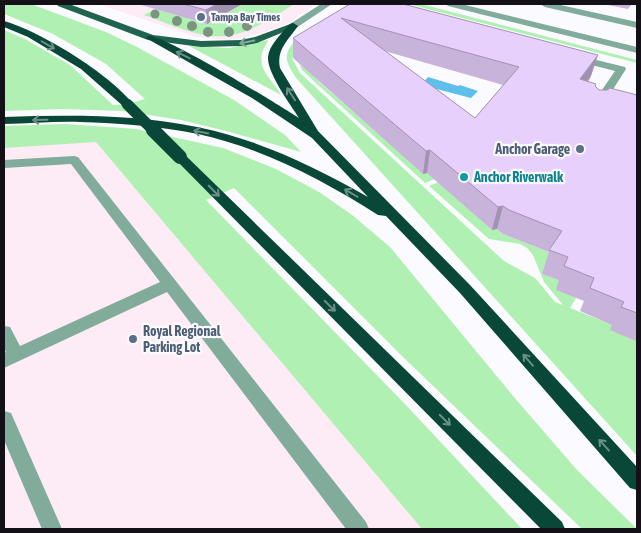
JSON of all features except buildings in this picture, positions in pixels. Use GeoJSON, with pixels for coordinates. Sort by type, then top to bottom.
{"type":"FeatureCollection","features":[{"type":"Feature","properties":{"kind":"highway"},"geometry":{"type":"LineString","coordinates":[[4,24],[31,35],[85,67],[127,104],[556,529]]}},
{"type":"Feature","properties":{"kind":"highway"},"geometry":{"type":"LineString","coordinates":[[293,26],[276,48],[273,58],[275,68],[316,135]]}},
{"type":"Feature","properties":{"kind":"highway"},"geometry":{"type":"LineString","coordinates":[[151,38],[232,81],[316,135],[465,290],[637,481]]}},
{"type":"Feature","properties":{"kind":"highway"},"geometry":{"type":"LineString","coordinates":[[4,121],[90,119],[186,129],[210,134],[253,147],[306,169],[369,203],[407,228]]}},
{"type":"Feature","properties":{"kind":"main road"},"geometry":{"type":"LineString","coordinates":[[61,4],[151,38],[228,45],[257,40],[293,26]]}},
{"type":"Feature","properties":{"kind":"street"},"geometry":{"type":"LineString","coordinates":[[293,26],[327,4]]}},
{"type":"Feature","properties":{"kind":"street"},"geometry":{"type":"LineString","coordinates":[[451,4],[475,7],[637,50]]}},
{"type":"Feature","properties":{"kind":"street"},"geometry":{"type":"LineString","coordinates":[[545,4],[637,26]]}},
{"type":"Feature","properties":{"kind":"street"},"geometry":{"type":"LineString","coordinates":[[566,55],[621,70],[596,108]]}},
{"type":"Feature","properties":{"kind":"street"},"geometry":{"type":"LineString","coordinates":[[4,164],[74,160],[359,529]]}},
{"type":"Feature","properties":{"kind":"street"},"geometry":{"type":"LineString","coordinates":[[4,332],[10,358],[170,284]]}},
{"type":"Feature","properties":{"kind":"street"},"geometry":{"type":"LineString","coordinates":[[4,419],[52,529]]}},
{"type":"Feature","properties":{"kind":"shaded area"},"geometry":{"type":"Polygon","coordinates":[[[98,4],[316,4],[289,23],[265,32],[229,40],[197,37],[98,4]]]}},
{"type":"Feature","properties":{"kind":"shaded area","name":"Royal Regional Parking Lot"},"geometry":{"type":"Polygon","coordinates":[[[65,124],[136,129],[223,148],[276,169],[319,192],[352,215],[390,247],[577,470],[637,529],[582,529],[403,357],[234,188],[205,200],[403,402],[522,529],[4,529],[4,126],[65,124]]]}},
{"type":"Feature","properties":{"kind":"green space"},"geometry":{"type":"Polygon","coordinates":[[[4,4],[31,4],[106,32],[137,47],[234,100],[285,135],[301,152],[181,120],[122,111],[63,109],[4,111],[4,30],[25,39],[70,65],[113,105],[127,104],[145,99],[106,64],[53,34],[4,14],[4,4]]]}},
{"type":"Feature","properties":{"kind":"green space"},"geometry":{"type":"Polygon","coordinates":[[[242,4],[294,4],[255,27],[234,35],[223,36],[194,33],[144,15],[156,9],[207,24],[242,4]]]}},
{"type":"Feature","properties":{"kind":"green space"},"geometry":{"type":"Polygon","coordinates":[[[408,4],[421,4],[637,60],[637,63],[408,4]]]}},
{"type":"Feature","properties":{"kind":"green space"},"geometry":{"type":"Polygon","coordinates":[[[299,37],[298,50],[292,58],[300,73],[504,261],[535,278],[555,302],[563,305],[544,282],[533,255],[527,248],[520,244],[489,239],[429,186],[439,182],[492,230],[497,229],[503,234],[554,254],[542,274],[560,280],[576,298],[570,308],[613,325],[637,339],[637,456],[297,79],[287,62],[287,52],[299,37]]]}},
{"type":"Feature","properties":{"kind":"green space"},"geometry":{"type":"Polygon","coordinates":[[[268,40],[262,53],[262,66],[281,95],[189,46],[230,48],[268,40]]]}},
{"type":"Feature","properties":{"kind":"green space"},"geometry":{"type":"Polygon","coordinates":[[[304,64],[318,81],[423,173],[428,172],[435,179],[425,183],[303,71],[300,66],[304,64]]]}},
{"type":"Feature","properties":{"kind":"green space"},"geometry":{"type":"Polygon","coordinates":[[[65,124],[136,129],[223,148],[276,169],[319,192],[352,215],[390,247],[577,470],[637,529],[582,529],[403,357],[234,188],[206,200],[403,402],[522,529],[422,529],[96,142],[4,148],[4,126],[65,124]]]}},
{"type":"Feature","properties":{"kind":"water"},"geometry":{"type":"Polygon","coordinates":[[[428,77],[478,91],[471,98],[421,85],[428,77]]]}},
{"type":"Feature","properties":{"kind":"place","name":"Tampa Bay Times"},"geometry":{"type":"Point","coordinates":[201,17]}},
{"type":"Feature","properties":{"kind":"place","name":"Anchor Garage"},"geometry":{"type":"Point","coordinates":[580,149]}},
{"type":"Feature","properties":{"kind":"place","name":"Anchor Riverwalk"},"geometry":{"type":"Point","coordinates":[464,177]}},
{"type":"Feature","properties":{"kind":"place","name":"Royal Regional Parking Lot"},"geometry":{"type":"Point","coordinates":[133,339]}}]}
